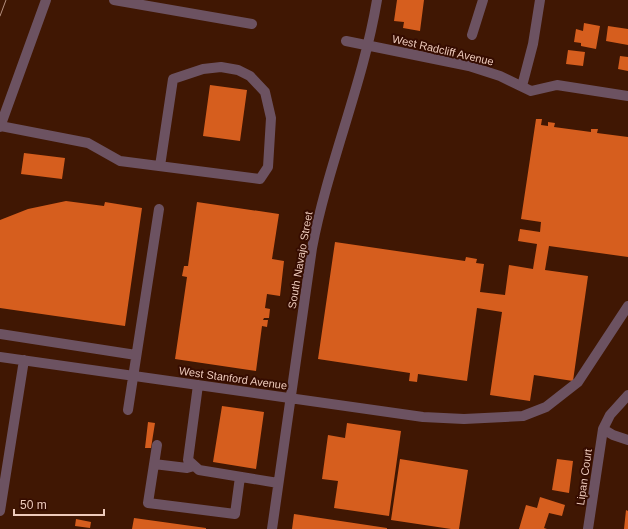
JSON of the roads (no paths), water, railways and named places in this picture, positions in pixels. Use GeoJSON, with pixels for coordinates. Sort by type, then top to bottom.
{"type":"FeatureCollection","features":[{"type":"Feature","properties":{"kind":"street"},"geometry":{"type":"LineString","coordinates":[[46,0],[0,127],[88,142],[120,161],[260,179],[268,167],[271,118],[265,92],[250,76],[238,70],[222,67],[203,69],[173,79],[160,166]]}},
{"type":"Feature","properties":{"kind":"street"},"geometry":{"type":"LineString","coordinates":[[114,0],[252,24]]}},
{"type":"Feature","properties":{"kind":"street","name":"South Navajo Street"},"geometry":{"type":"LineString","coordinates":[[272,529],[312,248],[329,179],[369,45],[377,0]]}},
{"type":"Feature","properties":{"kind":"street"},"geometry":{"type":"LineString","coordinates":[[472,35],[482,0]]}},
{"type":"Feature","properties":{"kind":"street"},"geometry":{"type":"LineString","coordinates":[[522,86],[533,44],[540,0]]}},
{"type":"Feature","properties":{"kind":"street","name":"West Radcliff Avenue"},"geometry":{"type":"LineString","coordinates":[[346,41],[469,66],[500,76],[532,91],[557,85],[628,96]]}},
{"type":"Feature","properties":{"kind":"street"},"geometry":{"type":"LineString","coordinates":[[128,410],[159,209]]}},
{"type":"Feature","properties":{"kind":"street","name":"West Stanford Avenue"},"geometry":{"type":"LineString","coordinates":[[0,357],[423,417],[464,419],[523,416],[546,407],[578,382],[628,306]]}},
{"type":"Feature","properties":{"kind":"street"},"geometry":{"type":"LineString","coordinates":[[0,334],[136,355]]}},
{"type":"Feature","properties":{"kind":"street"},"geometry":{"type":"LineString","coordinates":[[0,511],[24,360]]}},
{"type":"Feature","properties":{"kind":"street"},"geometry":{"type":"LineString","coordinates":[[198,385],[188,460],[199,470],[278,483]]}},
{"type":"Feature","properties":{"kind":"street"},"geometry":{"type":"LineString","coordinates":[[628,395],[610,415],[603,429],[613,435],[628,440]]}},
{"type":"Feature","properties":{"kind":"street","name":"Lipan Court"},"geometry":{"type":"LineString","coordinates":[[588,529],[603,429]]}},
{"type":"Feature","properties":{"kind":"street"},"geometry":{"type":"LineString","coordinates":[[157,445],[148,502],[235,514],[240,477]]}},
{"type":"Feature","properties":{"kind":"street"},"geometry":{"type":"LineString","coordinates":[[154,464],[187,468],[194,466]]}},
{"type":"Feature","properties":{"kind":"tram line"},"geometry":{"type":"LineString","coordinates":[[0,16],[6,0]]}}]}
